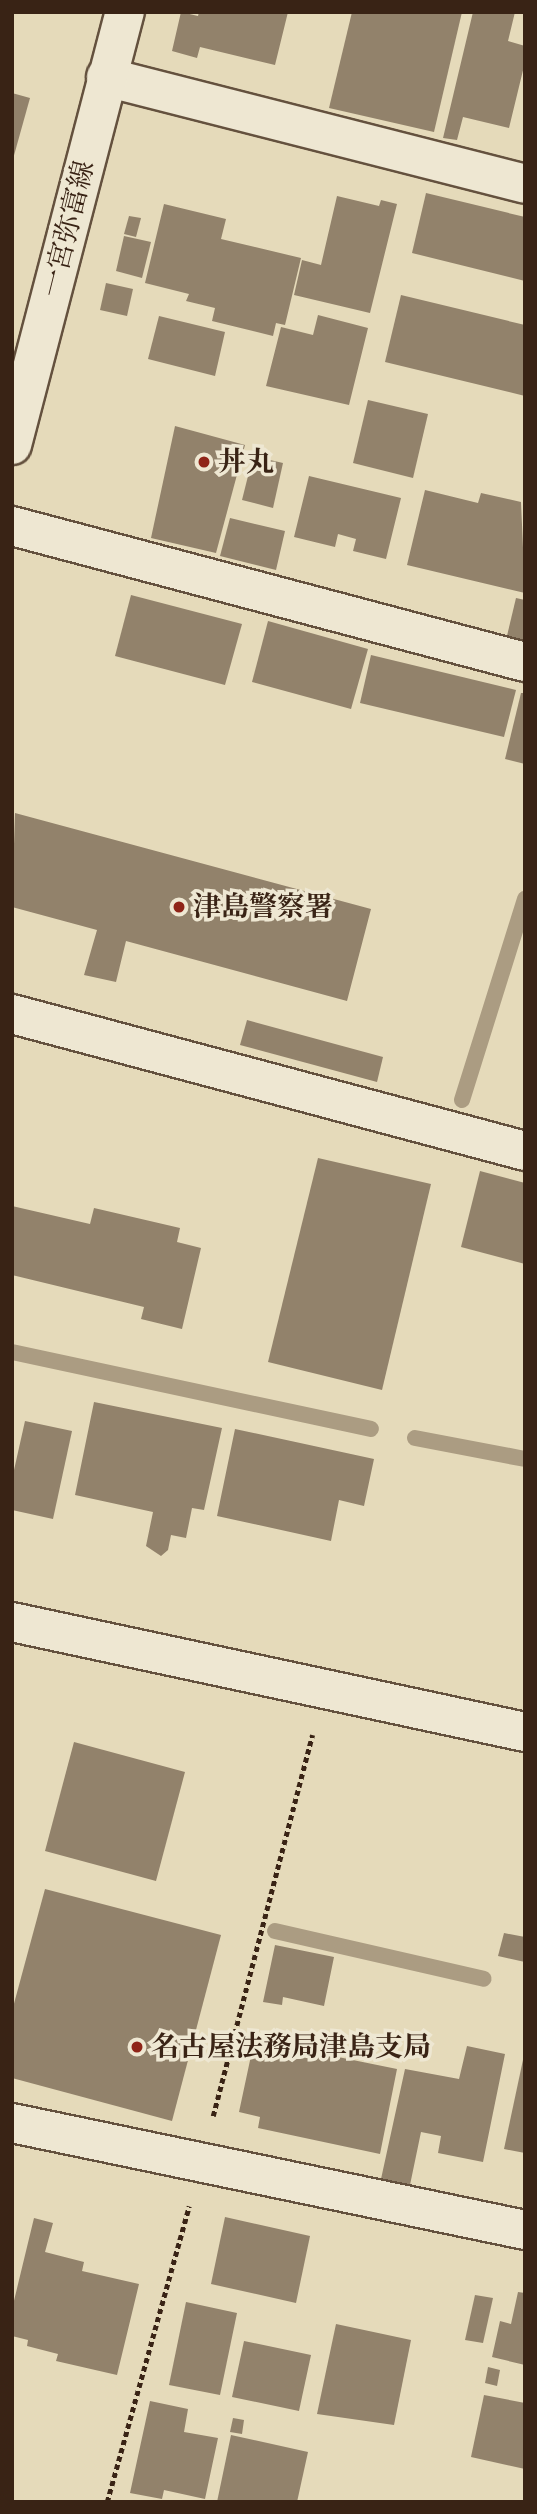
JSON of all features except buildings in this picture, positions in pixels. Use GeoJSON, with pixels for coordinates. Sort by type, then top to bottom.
{"type":"FeatureCollection","features":[{"type":"Feature","properties":{"kind":"street","name":"一宮弥富線"},"geometry":{"type":"LineString","coordinates":[[12,445],[125,12]]}},
{"type":"Feature","properties":{"kind":"street"},"geometry":{"type":"LineString","coordinates":[[106,78],[525,184]]}},
{"type":"Feature","properties":{"kind":"street"},"geometry":{"type":"LineString","coordinates":[[12,526],[525,662]]}},
{"type":"Feature","properties":{"kind":"street"},"geometry":{"type":"LineString","coordinates":[[12,1014],[525,1151]]}},
{"type":"Feature","properties":{"kind":"street"},"geometry":{"type":"LineString","coordinates":[[12,1622],[525,1732]]}},
{"type":"Feature","properties":{"kind":"street"},"geometry":{"type":"LineString","coordinates":[[12,2123],[525,2230]]}},
{"type":"Feature","properties":{"kind":"path"},"geometry":{"type":"LineString","coordinates":[[107,2502],[201,2162],[324,1689]]}},
{"type":"Feature","properties":{"kind":"waterway"},"geometry":{"type":"LineString","coordinates":[[462,1100],[525,899]]}},
{"type":"Feature","properties":{"kind":"waterway"},"geometry":{"type":"LineString","coordinates":[[12,1352],[371,1429]]}},
{"type":"Feature","properties":{"kind":"waterway"},"geometry":{"type":"LineString","coordinates":[[415,1438],[525,1459]]}},
{"type":"Feature","properties":{"kind":"waterway"},"geometry":{"type":"LineString","coordinates":[[275,1931],[484,1979]]}},
{"type":"Feature","properties":{"kind":"place","name":"丼丸"},"geometry":{"type":"Point","coordinates":[204,462]}},
{"type":"Feature","properties":{"kind":"place","name":"津島警察署"},"geometry":{"type":"Point","coordinates":[179,907]}},
{"type":"Feature","properties":{"kind":"place","name":"名古屋法務局津島支局"},"geometry":{"type":"Point","coordinates":[137,2047]}}]}
